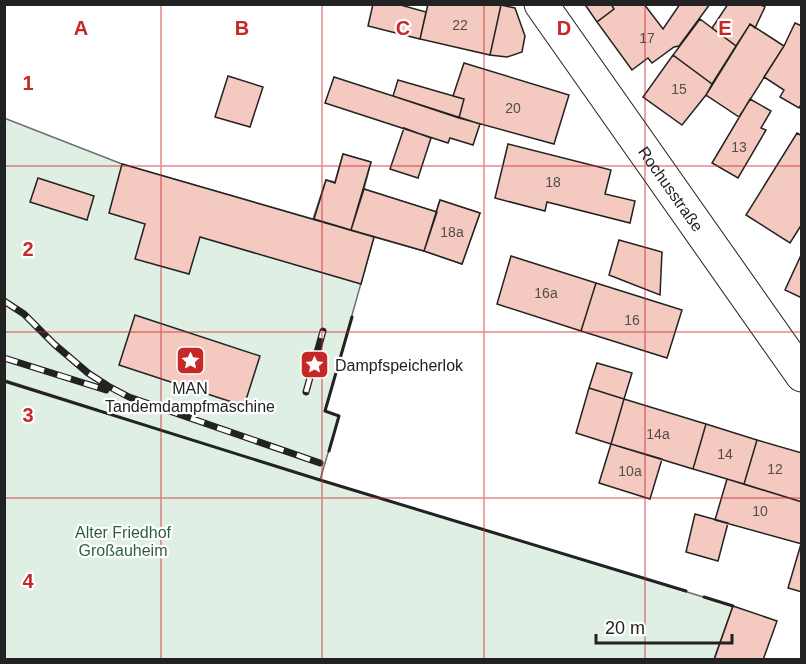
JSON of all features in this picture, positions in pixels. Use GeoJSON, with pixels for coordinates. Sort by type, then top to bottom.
{"type":"FeatureCollection","features":[{"type":"Feature","properties":{"kind":"street","name":"Rochusstraße"},"geometry":{"type":"LineString","coordinates":[[541,4],[801,375]]}},
{"type":"Feature","properties":{"kind":"green space","name":"Alter Friedhof Großauheim"},"geometry":{"type":"Polygon","coordinates":[[[4,118],[122,164],[313,219],[326,180],[335,182],[343,154],[371,162],[364,189],[436,212],[440,200],[480,213],[462,264],[374,237],[325,411],[339,416],[320,480],[733,606],[714,659],[5,659],[5,381],[99,410],[5,380],[4,118]]]}},
{"type":"Feature","properties":{"kind":"building"},"geometry":{"type":"Polygon","coordinates":[[[373,4],[397,4],[426,12],[420,39],[368,26],[373,4]]]}},
{"type":"Feature","properties":{"kind":"building"},"geometry":{"type":"Polygon","coordinates":[[[428,4],[501,5],[490,55],[420,39],[428,4]]]}},
{"type":"Feature","properties":{"kind":"building"},"geometry":{"type":"Polygon","coordinates":[[[588,4],[611,4],[614,9],[597,22],[586,6],[588,4]]]}},
{"type":"Feature","properties":{"kind":"building"},"geometry":{"type":"Polygon","coordinates":[[[611,4],[644,4],[663,29],[680,4],[710,4],[679,46],[674,47],[652,63],[648,58],[632,70],[597,22],[614,9],[611,4]]]}},
{"type":"Feature","properties":{"kind":"building"},"geometry":{"type":"Polygon","coordinates":[[[728,4],[759,4],[765,7],[755,28],[750,24],[736,46],[712,28],[728,4]]]}},
{"type":"Feature","properties":{"kind":"building"},"geometry":{"type":"Polygon","coordinates":[[[501,5],[515,8],[525,36],[522,52],[507,57],[490,55],[501,5]]]}},
{"type":"Feature","properties":{"kind":"building"},"geometry":{"type":"Polygon","coordinates":[[[700,19],[736,46],[712,84],[673,55],[700,19]]]}},
{"type":"Feature","properties":{"kind":"building"},"geometry":{"type":"Polygon","coordinates":[[[795,23],[802,26],[802,103],[799,108],[780,97],[784,90],[764,77],[784,46],[795,23]]]}},
{"type":"Feature","properties":{"kind":"building"},"geometry":{"type":"Polygon","coordinates":[[[750,24],[784,46],[739,117],[706,95],[750,24]]]}},
{"type":"Feature","properties":{"kind":"building"},"geometry":{"type":"Polygon","coordinates":[[[673,55],[712,84],[682,125],[643,97],[673,55]]]}},
{"type":"Feature","properties":{"kind":"building"},"geometry":{"type":"Polygon","coordinates":[[[464,63],[569,95],[554,144],[459,118],[464,99],[453,96],[464,63]]]}},
{"type":"Feature","properties":{"kind":"building"},"geometry":{"type":"Polygon","coordinates":[[[228,76],[263,87],[250,127],[215,117],[228,76]]]}},
{"type":"Feature","properties":{"kind":"building"},"geometry":{"type":"Polygon","coordinates":[[[334,77],[480,124],[473,145],[450,138],[448,143],[325,103],[334,77]]]}},
{"type":"Feature","properties":{"kind":"building"},"geometry":{"type":"Polygon","coordinates":[[[398,80],[464,99],[459,118],[393,96],[398,80]]]}},
{"type":"Feature","properties":{"kind":"building"},"geometry":{"type":"Polygon","coordinates":[[[750,99],[771,111],[761,128],[766,130],[738,178],[712,163],[750,99]]]}},
{"type":"Feature","properties":{"kind":"building"},"geometry":{"type":"Polygon","coordinates":[[[404,128],[431,138],[418,178],[390,169],[404,128]]]}},
{"type":"Feature","properties":{"kind":"building"},"geometry":{"type":"Polygon","coordinates":[[[797,133],[802,136],[802,224],[790,243],[746,215],[797,133]]]}},
{"type":"Feature","properties":{"kind":"building"},"geometry":{"type":"Polygon","coordinates":[[[508,144],[611,170],[605,194],[635,201],[630,223],[547,202],[545,211],[495,198],[508,144]]]}},
{"type":"Feature","properties":{"kind":"building"},"geometry":{"type":"Polygon","coordinates":[[[343,154],[371,162],[351,230],[314,219],[326,180],[335,183],[343,154]]]}},
{"type":"Feature","properties":{"kind":"building"},"geometry":{"type":"Polygon","coordinates":[[[122,164],[374,237],[361,284],[200,237],[189,274],[135,259],[145,224],[109,213],[122,164]]]}},
{"type":"Feature","properties":{"kind":"building"},"geometry":{"type":"Polygon","coordinates":[[[38,178],[94,196],[87,220],[30,202],[38,178]]]}},
{"type":"Feature","properties":{"kind":"building"},"geometry":{"type":"Polygon","coordinates":[[[364,189],[437,212],[424,251],[351,230],[364,189]]]}},
{"type":"Feature","properties":{"kind":"building"},"geometry":{"type":"Polygon","coordinates":[[[440,200],[480,213],[462,264],[424,251],[440,200]]]}},
{"type":"Feature","properties":{"kind":"building"},"geometry":{"type":"Polygon","coordinates":[[[619,240],[662,252],[660,295],[609,275],[619,240]]]}},
{"type":"Feature","properties":{"kind":"building"},"geometry":{"type":"Polygon","coordinates":[[[802,253],[802,298],[785,290],[802,253]]]}},
{"type":"Feature","properties":{"kind":"building"},"geometry":{"type":"Polygon","coordinates":[[[511,256],[596,283],[581,331],[497,304],[511,256]]]}},
{"type":"Feature","properties":{"kind":"building"},"geometry":{"type":"Polygon","coordinates":[[[596,283],[682,310],[667,358],[581,331],[596,283]]]}},
{"type":"Feature","properties":{"kind":"building"},"geometry":{"type":"Polygon","coordinates":[[[135,315],[260,356],[244,406],[119,365],[135,315]]]}},
{"type":"Feature","properties":{"kind":"building"},"geometry":{"type":"Polygon","coordinates":[[[597,363],[632,373],[624,399],[589,388],[597,363]]]}},
{"type":"Feature","properties":{"kind":"building"},"geometry":{"type":"Polygon","coordinates":[[[589,388],[624,399],[611,444],[576,433],[589,388]]]}},
{"type":"Feature","properties":{"kind":"building"},"geometry":{"type":"Polygon","coordinates":[[[624,399],[706,424],[693,469],[611,444],[624,399]]]}},
{"type":"Feature","properties":{"kind":"building"},"geometry":{"type":"Polygon","coordinates":[[[706,424],[757,440],[744,484],[693,469],[706,424]]]}},
{"type":"Feature","properties":{"kind":"building"},"geometry":{"type":"Polygon","coordinates":[[[757,440],[802,453],[802,502],[744,484],[757,440]]]}},
{"type":"Feature","properties":{"kind":"building"},"geometry":{"type":"Polygon","coordinates":[[[611,444],[662,459],[650,499],[599,483],[611,444]]]}},
{"type":"Feature","properties":{"kind":"building"},"geometry":{"type":"Polygon","coordinates":[[[727,479],[802,502],[802,544],[715,520],[727,479]]]}},
{"type":"Feature","properties":{"kind":"building"},"geometry":{"type":"Polygon","coordinates":[[[695,514],[728,523],[718,561],[686,552],[695,514]]]}},
{"type":"Feature","properties":{"kind":"building"},"geometry":{"type":"Polygon","coordinates":[[[802,544],[802,592],[788,588],[802,544]]]}},
{"type":"Feature","properties":{"kind":"building"},"geometry":{"type":"Polygon","coordinates":[[[733,606],[777,621],[763,660],[714,660],[733,606]]]}},
{"type":"Feature","properties":{"kind":"railway"},"geometry":{"type":"LineString","coordinates":[[4,301],[24,314],[88,373],[129,397],[320,463]]}},
{"type":"Feature","properties":{"kind":"railway"},"geometry":{"type":"LineString","coordinates":[[306,392],[323,331]]}},
{"type":"Feature","properties":{"kind":"railway"},"geometry":{"type":"LineString","coordinates":[[4,358],[106,390]]}},
{"type":"Feature","properties":{"kind":"wall"},"geometry":{"type":"LineString","coordinates":[[329,451],[339,416],[325,411],[352,317]]}},
{"type":"Feature","properties":{"kind":"wall"},"geometry":{"type":"LineString","coordinates":[[4,381],[686,591]]}},
{"type":"Feature","properties":{"kind":"wall"},"geometry":{"type":"LineString","coordinates":[[704,597],[733,606]]}},
{"type":"Feature","properties":{"kind":"place","name":"MAN Tandemdampfmaschine"},"geometry":{"type":"Point","coordinates":[190,360]}},
{"type":"Feature","properties":{"kind":"place","name":"Dampfspeicherlok"},"geometry":{"type":"Point","coordinates":[314,365]}}]}
